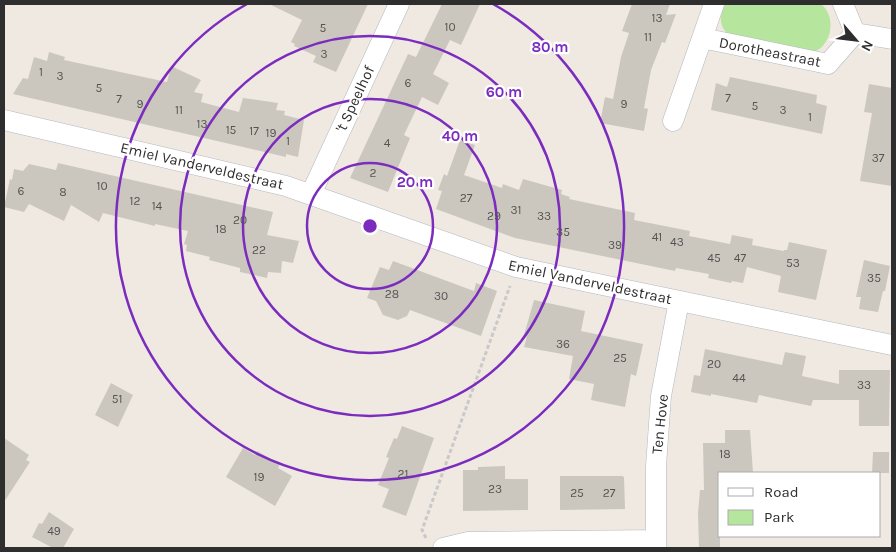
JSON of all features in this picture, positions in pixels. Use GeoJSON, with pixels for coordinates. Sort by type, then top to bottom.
{"type":"FeatureCollection","features":[{"type":"Feature","properties":{"kind":"street","name":"'t Speelhof"},"geometry":{"type":"LineString","coordinates":[[311,194],[399,4]]}},
{"type":"Feature","properties":{"kind":"street","name":"Dorotheastraat"},"geometry":{"type":"LineString","coordinates":[[674,121],[714,4]]}},
{"type":"Feature","properties":{"kind":"street"},"geometry":{"type":"LineString","coordinates":[[843,4],[854,33],[892,39]]}},
{"type":"Feature","properties":{"kind":"street","name":"Dorotheastraat"},"geometry":{"type":"LineString","coordinates":[[702,38],[828,64],[854,33]]}},
{"type":"Feature","properties":{"kind":"street","name":"Emiel Vanderveldestraat"},"geometry":{"type":"LineString","coordinates":[[4,120],[286,186],[516,267],[892,345]]}},
{"type":"Feature","properties":{"kind":"street","name":"Ten Hove"},"geometry":{"type":"LineString","coordinates":[[656,544],[656,466],[662,396],[679,302]]}},
{"type":"Feature","properties":{"kind":"street"},"geometry":{"type":"LineString","coordinates":[[434,544],[468,542],[656,544]]}},
{"type":"Feature","properties":{"kind":"path"},"geometry":{"type":"LineString","coordinates":[[434,544],[422,530],[516,267]]}},
{"type":"Feature","properties":{"kind":"green space"},"geometry":{"type":"Polygon","coordinates":[[[725,4],[821,4],[829,15],[829,36],[825,43],[814,52],[728,34],[721,23],[725,4]]]}},
{"type":"Feature","properties":{"kind":"building"},"geometry":{"type":"Polygon","coordinates":[[[269,4],[368,4],[336,72],[313,62],[316,56],[294,46],[295,44],[291,42],[302,20],[269,4]]]}},
{"type":"Feature","properties":{"kind":"building"},"geometry":{"type":"Polygon","coordinates":[[[442,4],[480,4],[461,45],[450,40],[433,74],[449,83],[438,105],[422,97],[404,135],[410,138],[388,192],[350,178],[408,54],[416,57],[442,4]]]}},
{"type":"Feature","properties":{"kind":"building"},"geometry":{"type":"Polygon","coordinates":[[[632,4],[670,4],[666,15],[676,14],[665,43],[662,42],[651,70],[644,108],[648,109],[644,131],[600,123],[605,97],[613,99],[621,57],[629,33],[622,31],[632,4]]]}},
{"type":"Feature","properties":{"kind":"building"},"geometry":{"type":"Polygon","coordinates":[[[49,52],[65,57],[64,60],[167,82],[171,66],[201,80],[194,92],[203,94],[201,102],[239,112],[243,98],[278,103],[276,110],[285,111],[284,115],[304,120],[298,157],[286,154],[286,157],[13,94],[23,78],[28,79],[34,57],[47,61],[49,52]]]}},
{"type":"Feature","properties":{"kind":"building"},"geometry":{"type":"Polygon","coordinates":[[[730,77],[817,95],[816,103],[827,106],[822,134],[711,110],[716,83],[727,87],[730,77]]]}},
{"type":"Feature","properties":{"kind":"building"},"geometry":{"type":"Polygon","coordinates":[[[869,84],[892,88],[892,186],[860,181],[872,113],[864,112],[869,84]]]}},
{"type":"Feature","properties":{"kind":"building"},"geometry":{"type":"Polygon","coordinates":[[[460,140],[475,145],[464,175],[502,188],[503,184],[519,190],[523,179],[562,190],[561,194],[570,197],[569,199],[635,213],[634,220],[690,231],[689,236],[730,244],[732,235],[753,239],[752,245],[784,251],[787,250],[789,242],[827,250],[816,300],[778,292],[781,276],[747,267],[743,283],[732,281],[731,283],[708,278],[709,274],[676,268],[675,271],[515,238],[436,209],[442,191],[438,190],[444,174],[447,176],[460,140]]]}},
{"type":"Feature","properties":{"kind":"building"},"geometry":{"type":"Polygon","coordinates":[[[58,163],[273,212],[267,235],[299,241],[293,263],[282,261],[281,273],[268,272],[267,278],[240,272],[240,268],[209,260],[210,257],[186,251],[187,245],[184,244],[188,231],[155,224],[155,226],[103,213],[99,222],[71,205],[64,221],[29,204],[24,212],[4,207],[14,169],[23,171],[29,164],[56,170],[58,163]]]}},
{"type":"Feature","properties":{"kind":"building"},"geometry":{"type":"Polygon","coordinates":[[[864,260],[890,266],[878,312],[859,309],[861,297],[856,297],[864,260]]]}},
{"type":"Feature","properties":{"kind":"building"},"geometry":{"type":"Polygon","coordinates":[[[393,261],[474,291],[476,283],[497,291],[481,336],[410,310],[407,316],[398,320],[383,315],[376,301],[367,298],[380,267],[389,270],[393,261]]]}},
{"type":"Feature","properties":{"kind":"building"},"geometry":{"type":"Polygon","coordinates":[[[534,300],[585,311],[581,331],[643,344],[636,376],[631,374],[625,407],[591,400],[594,384],[569,379],[573,356],[524,347],[527,336],[524,335],[534,300]]]}},
{"type":"Feature","properties":{"kind":"building"},"geometry":{"type":"Polygon","coordinates":[[[705,349],[782,365],[785,352],[806,356],[802,376],[839,384],[839,370],[890,370],[889,426],[859,426],[859,400],[813,400],[811,406],[759,395],[757,403],[691,392],[694,375],[700,376],[705,349]]]}},
{"type":"Feature","properties":{"kind":"building"},"geometry":{"type":"Polygon","coordinates":[[[111,383],[133,395],[118,427],[95,415],[111,383]]]}},
{"type":"Feature","properties":{"kind":"building"},"geometry":{"type":"Polygon","coordinates":[[[402,426],[434,438],[406,516],[382,507],[389,489],[378,485],[389,458],[386,457],[394,438],[397,439],[402,426]]]}},
{"type":"Feature","properties":{"kind":"building"},"geometry":{"type":"Polygon","coordinates":[[[725,430],[750,430],[753,472],[718,472],[718,537],[720,537],[720,548],[699,548],[698,513],[700,490],[704,490],[703,443],[725,443],[725,430]]]}},
{"type":"Feature","properties":{"kind":"building"},"geometry":{"type":"Polygon","coordinates":[[[4,438],[29,455],[26,460],[30,462],[4,502],[4,438]]]}},
{"type":"Feature","properties":{"kind":"building"},"geometry":{"type":"Polygon","coordinates":[[[243,448],[255,455],[257,451],[280,464],[278,468],[292,476],[275,506],[226,477],[243,448]]]}},
{"type":"Feature","properties":{"kind":"building"},"geometry":{"type":"Polygon","coordinates":[[[873,452],[889,452],[889,473],[872,472],[873,452]]]}},
{"type":"Feature","properties":{"kind":"building"},"geometry":{"type":"Polygon","coordinates":[[[505,466],[505,479],[528,479],[528,510],[463,511],[463,470],[478,470],[478,467],[505,466]]]}},
{"type":"Feature","properties":{"kind":"building"},"geometry":{"type":"Polygon","coordinates":[[[560,476],[624,477],[625,509],[560,510],[560,476]]]}},
{"type":"Feature","properties":{"kind":"building"},"geometry":{"type":"Polygon","coordinates":[[[49,512],[74,529],[63,548],[53,548],[32,537],[39,523],[42,524],[49,512]]]}}]}
